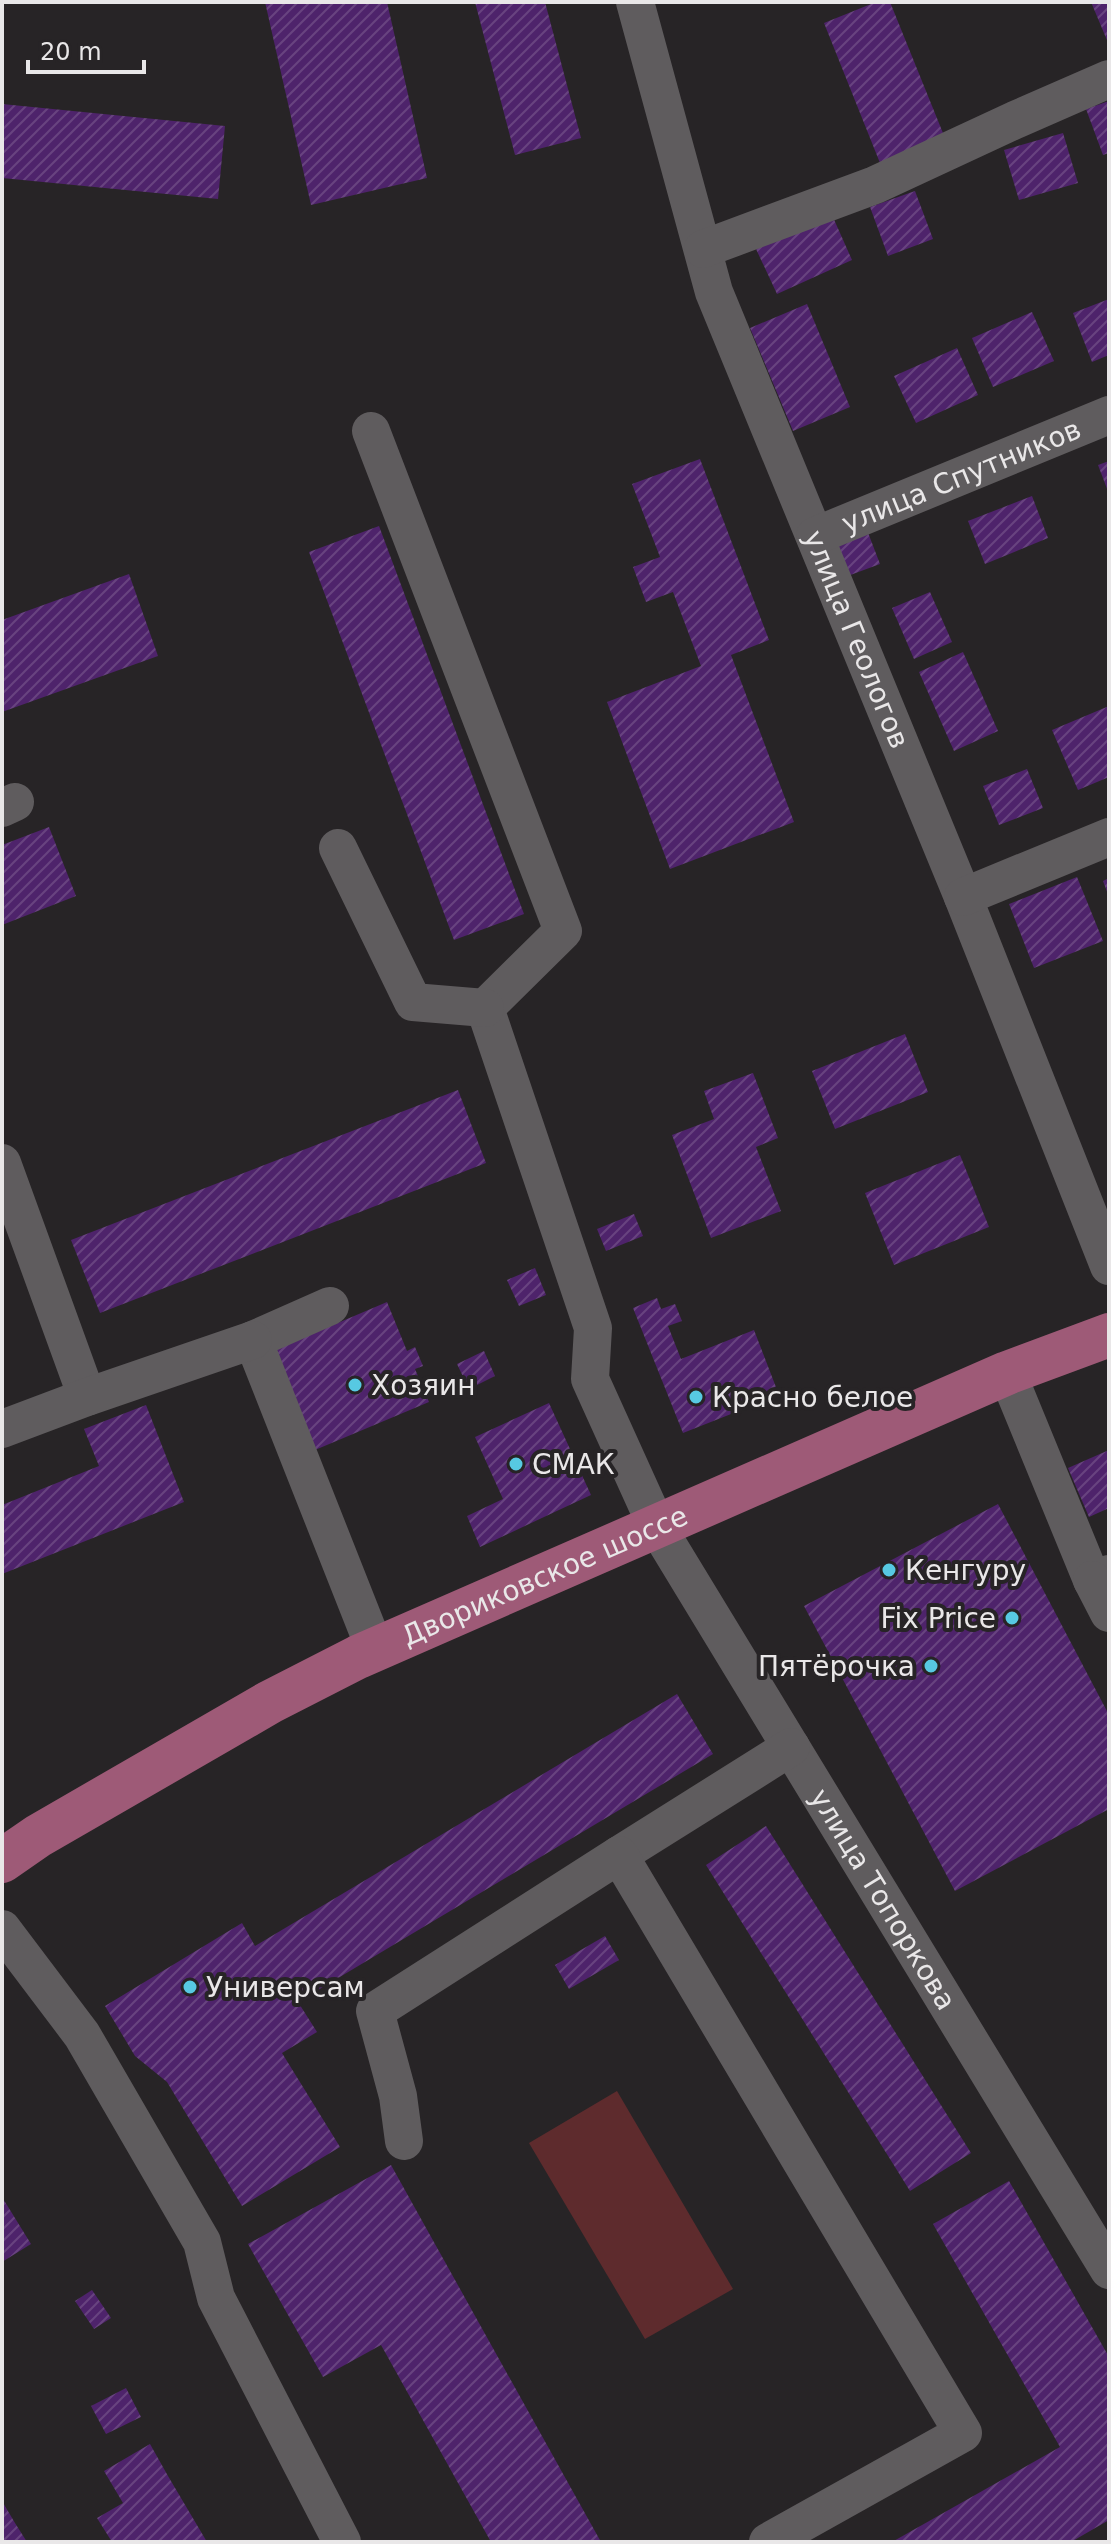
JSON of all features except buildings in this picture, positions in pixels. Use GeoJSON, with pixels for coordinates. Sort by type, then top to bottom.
{"type":"FeatureCollection","features":[{"type":"Feature","properties":{"kind":"main road","name":"Двориковское шоссе"},"geometry":{"type":"LineString","coordinates":[[2,1861],[38,1836],[270,1702],[375,1649],[1007,1373],[1109,1335]]}},
{"type":"Feature","properties":{"kind":"street","name":"улица Геологов"},"geometry":{"type":"LineString","coordinates":[[635,2],[714,292],[963,897],[1109,1266]]}},
{"type":"Feature","properties":{"kind":"street"},"geometry":{"type":"LineString","coordinates":[[703,249],[875,185],[1109,79]]}},
{"type":"Feature","properties":{"kind":"street","name":"улица Спутников"},"geometry":{"type":"LineString","coordinates":[[815,536],[1109,415]]}},
{"type":"Feature","properties":{"kind":"street"},"geometry":{"type":"LineString","coordinates":[[338,848],[413,1002],[485,1008],[563,931],[371,431]]}},
{"type":"Feature","properties":{"kind":"street"},"geometry":{"type":"LineString","coordinates":[[963,897],[1109,837]]}},
{"type":"Feature","properties":{"kind":"street","name":"улица Топоркова"},"geometry":{"type":"LineString","coordinates":[[485,1008],[593,1328],[590,1379],[657,1527],[1109,2270]]}},
{"type":"Feature","properties":{"kind":"street"},"geometry":{"type":"LineString","coordinates":[[2,1163],[87,1397]]}},
{"type":"Feature","properties":{"kind":"street"},"geometry":{"type":"LineString","coordinates":[[2,1429],[253,1340],[330,1306]]}},
{"type":"Feature","properties":{"kind":"street"},"geometry":{"type":"LineString","coordinates":[[253,1340],[375,1649]]}},
{"type":"Feature","properties":{"kind":"street"},"geometry":{"type":"LineString","coordinates":[[1007,1373],[1103,1589]]}},
{"type":"Feature","properties":{"kind":"street"},"geometry":{"type":"LineString","coordinates":[[404,2141],[398,2096],[375,2011],[791,1747]]}},
{"type":"Feature","properties":{"kind":"street"},"geometry":{"type":"LineString","coordinates":[[619,1855],[963,2433],[768,2542]]}},
{"type":"Feature","properties":{"kind":"street"},"geometry":{"type":"LineString","coordinates":[[2,1929],[82,2035],[202,2242],[216,2298],[342,2542]]}},
{"type":"Feature","properties":{"kind":"shaded area"},"geometry":{"type":"Polygon","coordinates":[[[617,2091],[733,2289],[645,2339],[529,2143],[617,2091]]]}},
{"type":"Feature","properties":{"kind":"place","name":"Хозяин"},"geometry":{"type":"Point","coordinates":[355,1385]}},
{"type":"Feature","properties":{"kind":"place","name":"Красно белое"},"geometry":{"type":"Point","coordinates":[696,1397]}},
{"type":"Feature","properties":{"kind":"place","name":"СМАК"},"geometry":{"type":"Point","coordinates":[516,1464]}},
{"type":"Feature","properties":{"kind":"place","name":"Кенгуру"},"geometry":{"type":"Point","coordinates":[889,1570]}},
{"type":"Feature","properties":{"kind":"place","name":"Fix Price"},"geometry":{"type":"Point","coordinates":[1012,1618]}},
{"type":"Feature","properties":{"kind":"place","name":"Пятёрочка"},"geometry":{"type":"Point","coordinates":[931,1666]}},
{"type":"Feature","properties":{"kind":"place","name":"Универсам"},"geometry":{"type":"Point","coordinates":[190,1987]}}]}
